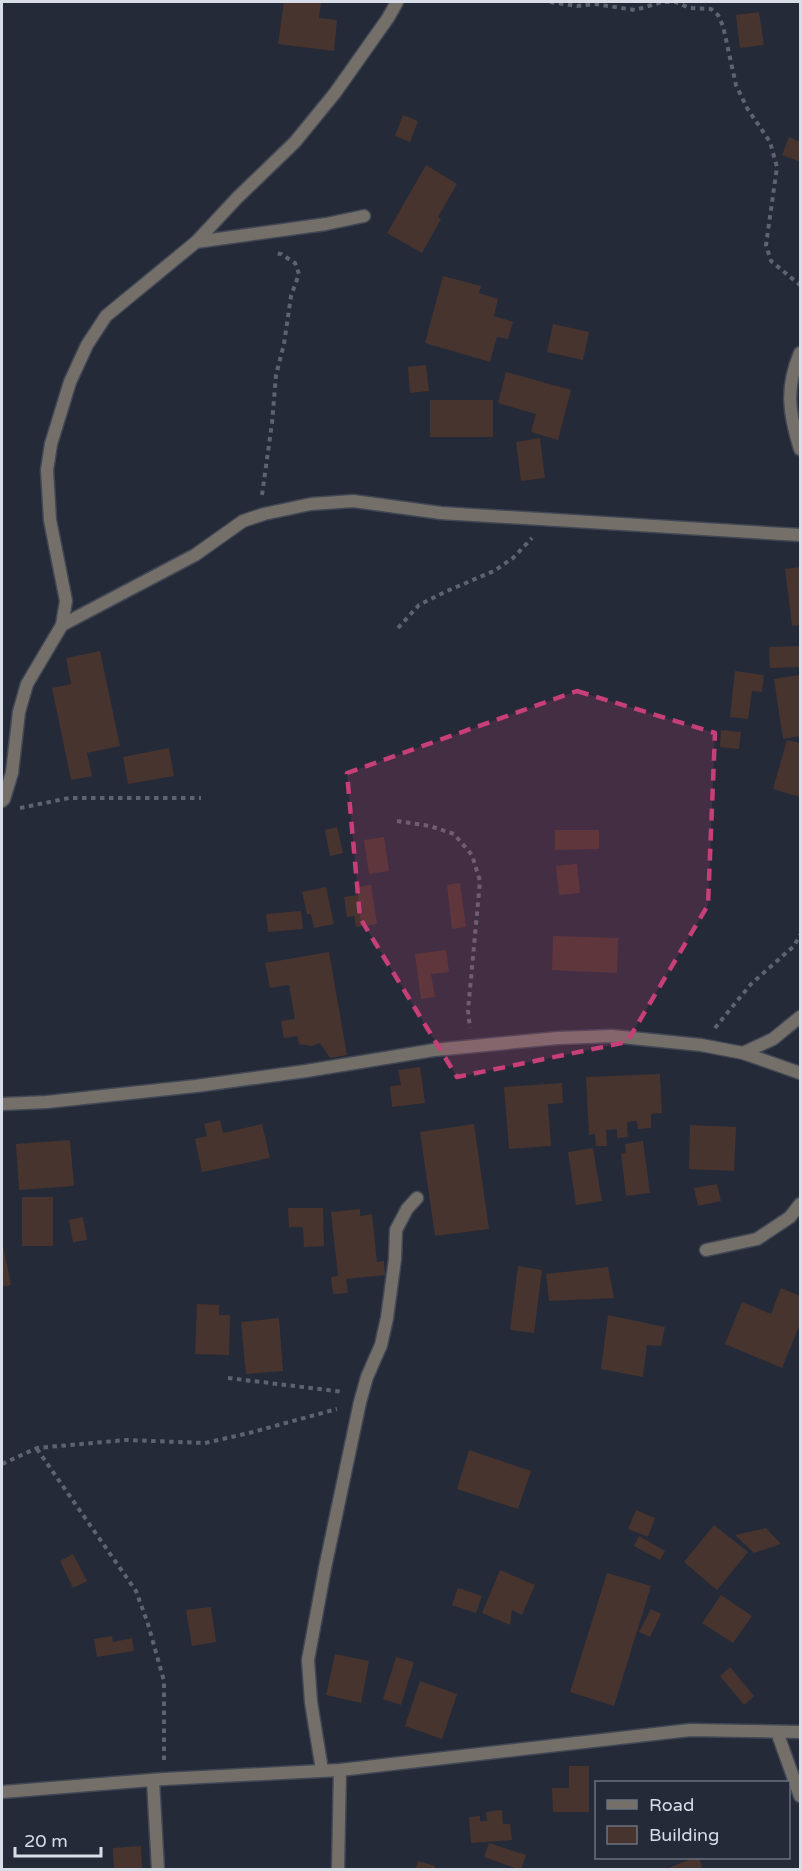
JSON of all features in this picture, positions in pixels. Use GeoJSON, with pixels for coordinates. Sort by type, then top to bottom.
{"type":"FeatureCollection","features":[{"type":"Feature","properties":{"kind":"street"},"geometry":{"type":"LineString","coordinates":[[6,805],[4,799],[12,773],[19,712],[27,684],[62,625],[66,600],[50,520],[47,470],[51,444],[70,382],[87,345],[106,316],[196,242],[237,198],[295,142],[335,93],[397,2]]}},
{"type":"Feature","properties":{"kind":"street"},"geometry":{"type":"LineString","coordinates":[[196,242],[326,224],[364,216]]}},
{"type":"Feature","properties":{"kind":"street"},"geometry":{"type":"LineString","coordinates":[[801,353],[794,369],[789,400],[793,425],[801,449]]}},
{"type":"Feature","properties":{"kind":"street"},"geometry":{"type":"LineString","coordinates":[[62,625],[195,555],[243,521],[311,504],[353,501],[441,513],[801,535]]}},
{"type":"Feature","properties":{"kind":"street"},"geometry":{"type":"LineString","coordinates":[[742,1053],[774,1039],[801,1017]]}},
{"type":"Feature","properties":{"kind":"street"},"geometry":{"type":"LineString","coordinates":[[2,1104],[47,1102],[196,1086],[434,1050],[558,1038],[612,1036],[701,1045],[742,1053],[801,1073]]}},
{"type":"Feature","properties":{"kind":"street"},"geometry":{"type":"LineString","coordinates":[[322,1770],[311,1702],[308,1660],[361,1398],[367,1377],[381,1345],[387,1318],[395,1259],[396,1230],[407,1209],[417,1198]]}},
{"type":"Feature","properties":{"kind":"street"},"geometry":{"type":"LineString","coordinates":[[706,1250],[756,1239],[790,1217],[801,1204]]}},
{"type":"Feature","properties":{"kind":"street"},"geometry":{"type":"LineString","coordinates":[[2,1792],[340,1770],[690,1730],[801,1732]]}},
{"type":"Feature","properties":{"kind":"street"},"geometry":{"type":"LineString","coordinates":[[777,1732],[801,1796]]}},
{"type":"Feature","properties":{"kind":"street"},"geometry":{"type":"LineString","coordinates":[[338,1869],[340,1770]]}},
{"type":"Feature","properties":{"kind":"street"},"geometry":{"type":"LineString","coordinates":[[158,1869],[159,1780]]}},
{"type":"Feature","properties":{"kind":"path"},"geometry":{"type":"LineString","coordinates":[[550,2],[577,6],[595,4],[635,10],[662,2],[675,2],[690,8],[711,9],[718,15],[723,26],[736,85],[747,108],[770,142],[777,167],[766,245],[771,261],[801,285]]}},
{"type":"Feature","properties":{"kind":"path"},"geometry":{"type":"LineString","coordinates":[[264,514],[262,496],[276,375],[284,344],[291,296],[299,274],[295,263],[281,254],[271,252]]}},
{"type":"Feature","properties":{"kind":"path"},"geometry":{"type":"LineString","coordinates":[[398,628],[419,605],[494,571],[513,558],[529,542],[545,520]]}},
{"type":"Feature","properties":{"kind":"path"},"geometry":{"type":"LineString","coordinates":[[6,805],[30,807],[69,798],[201,798]]}},
{"type":"Feature","properties":{"kind":"path"},"geometry":{"type":"LineString","coordinates":[[397,821],[430,826],[454,834],[472,855],[480,881],[468,1011],[473,1047]]}},
{"type":"Feature","properties":{"kind":"path"},"geometry":{"type":"LineString","coordinates":[[701,1045],[751,984],[795,946],[801,935]]}},
{"type":"Feature","properties":{"kind":"path"},"geometry":{"type":"LineString","coordinates":[[228,1378],[308,1386],[361,1398]]}},
{"type":"Feature","properties":{"kind":"path"},"geometry":{"type":"LineString","coordinates":[[2,1464],[37,1448],[126,1440],[205,1443],[249,1433],[361,1398]]}},
{"type":"Feature","properties":{"kind":"path"},"geometry":{"type":"LineString","coordinates":[[37,1448],[136,1591],[164,1681],[159,1780]]}},
{"type":"Feature","properties":{"kind":"highlighted area"},"geometry":{"type":"Polygon","coordinates":[[[577,691],[715,733],[708,905],[627,1042],[457,1077],[360,918],[347,773],[577,691]]]}},
{"type":"Feature","properties":{"kind":"building"},"geometry":{"type":"Polygon","coordinates":[[[284,2],[321,2],[319,18],[337,20],[334,51],[278,44],[284,2]]]}},
{"type":"Feature","properties":{"kind":"building"},"geometry":{"type":"Polygon","coordinates":[[[759,12],[764,45],[740,48],[736,15],[759,12]]]}},
{"type":"Feature","properties":{"kind":"building"},"geometry":{"type":"Polygon","coordinates":[[[403,115],[418,121],[410,142],[395,136],[403,115]]]}},
{"type":"Feature","properties":{"kind":"building"},"geometry":{"type":"Polygon","coordinates":[[[789,137],[800,142],[800,162],[782,155],[789,137]]]}},
{"type":"Feature","properties":{"kind":"building"},"geometry":{"type":"Polygon","coordinates":[[[426,165],[457,184],[438,217],[441,219],[422,253],[387,233],[426,165]]]}},
{"type":"Feature","properties":{"kind":"building"},"geometry":{"type":"Polygon","coordinates":[[[443,276],[481,286],[479,293],[498,299],[494,316],[513,322],[508,339],[497,337],[490,362],[425,343],[443,276]]]}},
{"type":"Feature","properties":{"kind":"building"},"geometry":{"type":"Polygon","coordinates":[[[553,324],[589,332],[583,360],[547,352],[553,324]]]}},
{"type":"Feature","properties":{"kind":"building"},"geometry":{"type":"Polygon","coordinates":[[[426,365],[429,391],[410,393],[408,367],[426,365]]]}},
{"type":"Feature","properties":{"kind":"building"},"geometry":{"type":"Polygon","coordinates":[[[506,372],[571,390],[558,440],[531,432],[536,414],[498,403],[506,372]]]}},
{"type":"Feature","properties":{"kind":"building"},"geometry":{"type":"Polygon","coordinates":[[[430,400],[493,400],[493,437],[430,437],[430,400]]]}},
{"type":"Feature","properties":{"kind":"building"},"geometry":{"type":"Polygon","coordinates":[[[540,438],[545,478],[521,481],[516,442],[540,438]]]}},
{"type":"Feature","properties":{"kind":"building"},"geometry":{"type":"Polygon","coordinates":[[[800,567],[800,625],[792,626],[785,569],[800,567]]]}},
{"type":"Feature","properties":{"kind":"building"},"geometry":{"type":"Polygon","coordinates":[[[800,646],[800,667],[770,668],[769,647],[800,646]]]}},
{"type":"Feature","properties":{"kind":"building"},"geometry":{"type":"Polygon","coordinates":[[[100,651],[120,746],[87,753],[92,776],[71,780],[52,688],[71,684],[66,658],[100,651]]]}},
{"type":"Feature","properties":{"kind":"building"},"geometry":{"type":"Polygon","coordinates":[[[735,671],[764,675],[762,692],[752,691],[748,719],[730,717],[735,671]]]}},
{"type":"Feature","properties":{"kind":"building"},"geometry":{"type":"Polygon","coordinates":[[[800,675],[800,736],[783,739],[774,679],[800,675]]]}},
{"type":"Feature","properties":{"kind":"building"},"geometry":{"type":"Polygon","coordinates":[[[721,730],[741,732],[739,749],[720,747],[721,730]]]}},
{"type":"Feature","properties":{"kind":"building"},"geometry":{"type":"Polygon","coordinates":[[[787,740],[800,743],[800,797],[773,789],[787,740]]]}},
{"type":"Feature","properties":{"kind":"building"},"geometry":{"type":"Polygon","coordinates":[[[169,748],[174,776],[128,784],[123,757],[169,748]]]}},
{"type":"Feature","properties":{"kind":"building"},"geometry":{"type":"Polygon","coordinates":[[[337,827],[343,853],[330,856],[325,830],[337,827]]]}},
{"type":"Feature","properties":{"kind":"building"},"geometry":{"type":"Polygon","coordinates":[[[555,830],[599,830],[599,849],[555,850],[555,830]]]}},
{"type":"Feature","properties":{"kind":"building"},"geometry":{"type":"Polygon","coordinates":[[[384,837],[389,871],[369,874],[364,840],[384,837]]]}},
{"type":"Feature","properties":{"kind":"building"},"geometry":{"type":"Polygon","coordinates":[[[577,864],[580,893],[559,895],[556,866],[577,864]]]}},
{"type":"Feature","properties":{"kind":"building"},"geometry":{"type":"Polygon","coordinates":[[[460,883],[466,927],[452,929],[447,885],[460,883]]]}},
{"type":"Feature","properties":{"kind":"building"},"geometry":{"type":"Polygon","coordinates":[[[371,885],[377,924],[356,927],[354,916],[347,917],[344,897],[358,895],[358,887],[371,885]]]}},
{"type":"Feature","properties":{"kind":"building"},"geometry":{"type":"Polygon","coordinates":[[[326,887],[334,924],[314,928],[311,914],[307,914],[302,892],[326,887]]]}},
{"type":"Feature","properties":{"kind":"building"},"geometry":{"type":"Polygon","coordinates":[[[301,911],[303,929],[268,932],[266,914],[301,911]]]}},
{"type":"Feature","properties":{"kind":"building"},"geometry":{"type":"Polygon","coordinates":[[[553,936],[618,938],[617,973],[552,970],[553,936]]]}},
{"type":"Feature","properties":{"kind":"building"},"geometry":{"type":"Polygon","coordinates":[[[446,950],[449,972],[431,974],[435,997],[421,999],[415,954],[446,950]]]}},
{"type":"Feature","properties":{"kind":"building"},"geometry":{"type":"Polygon","coordinates":[[[329,952],[347,1055],[330,1058],[320,1043],[312,1046],[299,1044],[297,1036],[284,1038],[281,1021],[295,1019],[289,985],[270,988],[265,963],[329,952]]]}},
{"type":"Feature","properties":{"kind":"building"},"geometry":{"type":"Polygon","coordinates":[[[420,1067],[425,1103],[392,1107],[390,1086],[401,1085],[398,1070],[420,1067]]]}},
{"type":"Feature","properties":{"kind":"building"},"geometry":{"type":"Polygon","coordinates":[[[660,1074],[662,1113],[651,1114],[651,1128],[638,1129],[637,1121],[627,1122],[628,1137],[617,1138],[617,1129],[606,1130],[607,1146],[596,1146],[595,1134],[589,1135],[586,1077],[660,1074]]]}},
{"type":"Feature","properties":{"kind":"building"},"geometry":{"type":"Polygon","coordinates":[[[562,1083],[563,1103],[548,1104],[551,1146],[509,1149],[504,1087],[562,1083]]]}},
{"type":"Feature","properties":{"kind":"building"},"geometry":{"type":"Polygon","coordinates":[[[220,1120],[223,1133],[262,1124],[270,1158],[202,1172],[195,1139],[207,1136],[204,1124],[220,1120]]]}},
{"type":"Feature","properties":{"kind":"building"},"geometry":{"type":"Polygon","coordinates":[[[474,1124],[489,1229],[435,1236],[420,1132],[474,1124]]]}},
{"type":"Feature","properties":{"kind":"building"},"geometry":{"type":"Polygon","coordinates":[[[690,1125],[736,1127],[734,1171],[689,1169],[690,1125]]]}},
{"type":"Feature","properties":{"kind":"building"},"geometry":{"type":"Polygon","coordinates":[[[70,1140],[74,1186],[19,1190],[16,1144],[70,1140]]]}},
{"type":"Feature","properties":{"kind":"building"},"geometry":{"type":"Polygon","coordinates":[[[643,1141],[650,1193],[626,1196],[621,1154],[626,1153],[625,1144],[643,1141]]]}},
{"type":"Feature","properties":{"kind":"building"},"geometry":{"type":"Polygon","coordinates":[[[593,1148],[602,1201],[576,1205],[568,1152],[593,1148]]]}},
{"type":"Feature","properties":{"kind":"building"},"geometry":{"type":"Polygon","coordinates":[[[717,1184],[721,1201],[698,1206],[694,1188],[717,1184]]]}},
{"type":"Feature","properties":{"kind":"building"},"geometry":{"type":"Polygon","coordinates":[[[22,1197],[53,1197],[53,1246],[22,1246],[22,1197]]]}},
{"type":"Feature","properties":{"kind":"building"},"geometry":{"type":"Polygon","coordinates":[[[288,1208],[323,1208],[324,1246],[304,1247],[303,1227],[289,1227],[288,1208]]]}},
{"type":"Feature","properties":{"kind":"building"},"geometry":{"type":"Polygon","coordinates":[[[360,1209],[360,1216],[372,1214],[377,1262],[384,1261],[385,1275],[346,1279],[348,1293],[333,1294],[331,1277],[338,1276],[331,1212],[360,1209]]]}},
{"type":"Feature","properties":{"kind":"building"},"geometry":{"type":"Polygon","coordinates":[[[83,1217],[87,1240],[73,1242],[69,1220],[83,1217]]]}},
{"type":"Feature","properties":{"kind":"building"},"geometry":{"type":"Polygon","coordinates":[[[2,1240],[11,1285],[2,1287],[2,1240]]]}},
{"type":"Feature","properties":{"kind":"building"},"geometry":{"type":"Polygon","coordinates":[[[518,1266],[542,1270],[534,1333],[510,1330],[518,1266]]]}},
{"type":"Feature","properties":{"kind":"building"},"geometry":{"type":"Polygon","coordinates":[[[608,1267],[614,1298],[549,1301],[546,1274],[608,1267]]]}},
{"type":"Feature","properties":{"kind":"building"},"geometry":{"type":"Polygon","coordinates":[[[781,1288],[800,1296],[800,1324],[782,1368],[725,1344],[742,1302],[771,1314],[781,1288]]]}},
{"type":"Feature","properties":{"kind":"building"},"geometry":{"type":"Polygon","coordinates":[[[197,1304],[219,1305],[219,1315],[230,1315],[229,1355],[195,1354],[197,1304]]]}},
{"type":"Feature","properties":{"kind":"building"},"geometry":{"type":"Polygon","coordinates":[[[608,1315],[665,1327],[661,1346],[647,1345],[643,1377],[601,1369],[608,1315]]]}},
{"type":"Feature","properties":{"kind":"building"},"geometry":{"type":"Polygon","coordinates":[[[279,1318],[283,1371],[246,1374],[241,1322],[279,1318]]]}},
{"type":"Feature","properties":{"kind":"building"},"geometry":{"type":"Polygon","coordinates":[[[469,1450],[531,1471],[518,1509],[457,1489],[469,1450]]]}},
{"type":"Feature","properties":{"kind":"building"},"geometry":{"type":"Polygon","coordinates":[[[636,1510],[655,1518],[648,1537],[628,1529],[636,1510]]]}},
{"type":"Feature","properties":{"kind":"building"},"geometry":{"type":"Polygon","coordinates":[[[714,1525],[748,1552],[717,1590],[684,1562],[714,1525]]]}},
{"type":"Feature","properties":{"kind":"building"},"geometry":{"type":"Polygon","coordinates":[[[766,1528],[781,1544],[754,1553],[735,1535],[766,1528]]]}},
{"type":"Feature","properties":{"kind":"building"},"geometry":{"type":"Polygon","coordinates":[[[639,1536],[665,1551],[660,1560],[634,1546],[639,1536]]]}},
{"type":"Feature","properties":{"kind":"building"},"geometry":{"type":"Polygon","coordinates":[[[73,1554],[87,1581],[73,1588],[60,1561],[73,1554]]]}},
{"type":"Feature","properties":{"kind":"building"},"geometry":{"type":"Polygon","coordinates":[[[500,1570],[535,1585],[522,1615],[512,1610],[510,1625],[482,1613],[500,1570]]]}},
{"type":"Feature","properties":{"kind":"building"},"geometry":{"type":"Polygon","coordinates":[[[607,1573],[651,1586],[614,1706],[570,1692],[607,1573]]]}},
{"type":"Feature","properties":{"kind":"building"},"geometry":{"type":"Polygon","coordinates":[[[458,1588],[482,1596],[476,1613],[452,1605],[458,1588]]]}},
{"type":"Feature","properties":{"kind":"building"},"geometry":{"type":"Polygon","coordinates":[[[721,1595],[752,1616],[733,1643],[702,1623],[721,1595]]]}},
{"type":"Feature","properties":{"kind":"building"},"geometry":{"type":"Polygon","coordinates":[[[211,1607],[216,1642],[192,1646],[186,1610],[211,1607]]]}},
{"type":"Feature","properties":{"kind":"building"},"geometry":{"type":"Polygon","coordinates":[[[651,1609],[661,1614],[650,1637],[639,1632],[651,1609]]]}},
{"type":"Feature","properties":{"kind":"building"},"geometry":{"type":"Polygon","coordinates":[[[112,1636],[113,1642],[132,1638],[134,1651],[97,1657],[94,1639],[112,1636]]]}},
{"type":"Feature","properties":{"kind":"building"},"geometry":{"type":"Polygon","coordinates":[[[335,1654],[369,1661],[361,1703],[326,1695],[335,1654]]]}},
{"type":"Feature","properties":{"kind":"building"},"geometry":{"type":"Polygon","coordinates":[[[396,1657],[414,1662],[401,1705],[383,1699],[396,1657]]]}},
{"type":"Feature","properties":{"kind":"building"},"geometry":{"type":"Polygon","coordinates":[[[730,1667],[754,1696],[744,1705],[720,1676],[730,1667]]]}},
{"type":"Feature","properties":{"kind":"building"},"geometry":{"type":"Polygon","coordinates":[[[420,1681],[457,1694],[442,1739],[405,1726],[420,1681]]]}},
{"type":"Feature","properties":{"kind":"building"},"geometry":{"type":"Polygon","coordinates":[[[569,1766],[589,1766],[589,1812],[553,1812],[552,1788],[569,1788],[569,1766]]]}},
{"type":"Feature","properties":{"kind":"building"},"geometry":{"type":"Polygon","coordinates":[[[502,1810],[503,1824],[510,1824],[512,1840],[471,1843],[469,1817],[480,1816],[480,1821],[487,1821],[486,1812],[502,1810]]]}},
{"type":"Feature","properties":{"kind":"building"},"geometry":{"type":"Polygon","coordinates":[[[489,1843],[526,1855],[521,1870],[484,1857],[489,1843]]]}},
{"type":"Feature","properties":{"kind":"building"},"geometry":{"type":"Polygon","coordinates":[[[141,1846],[142,1870],[114,1870],[113,1848],[141,1846]]]}},
{"type":"Feature","properties":{"kind":"building"},"geometry":{"type":"Polygon","coordinates":[[[691,1859],[699,1859],[703,1870],[663,1870],[691,1859]]]}},
{"type":"Feature","properties":{"kind":"building"},"geometry":{"type":"Polygon","coordinates":[[[418,1861],[435,1866],[434,1870],[415,1870],[418,1861]]]}}]}
